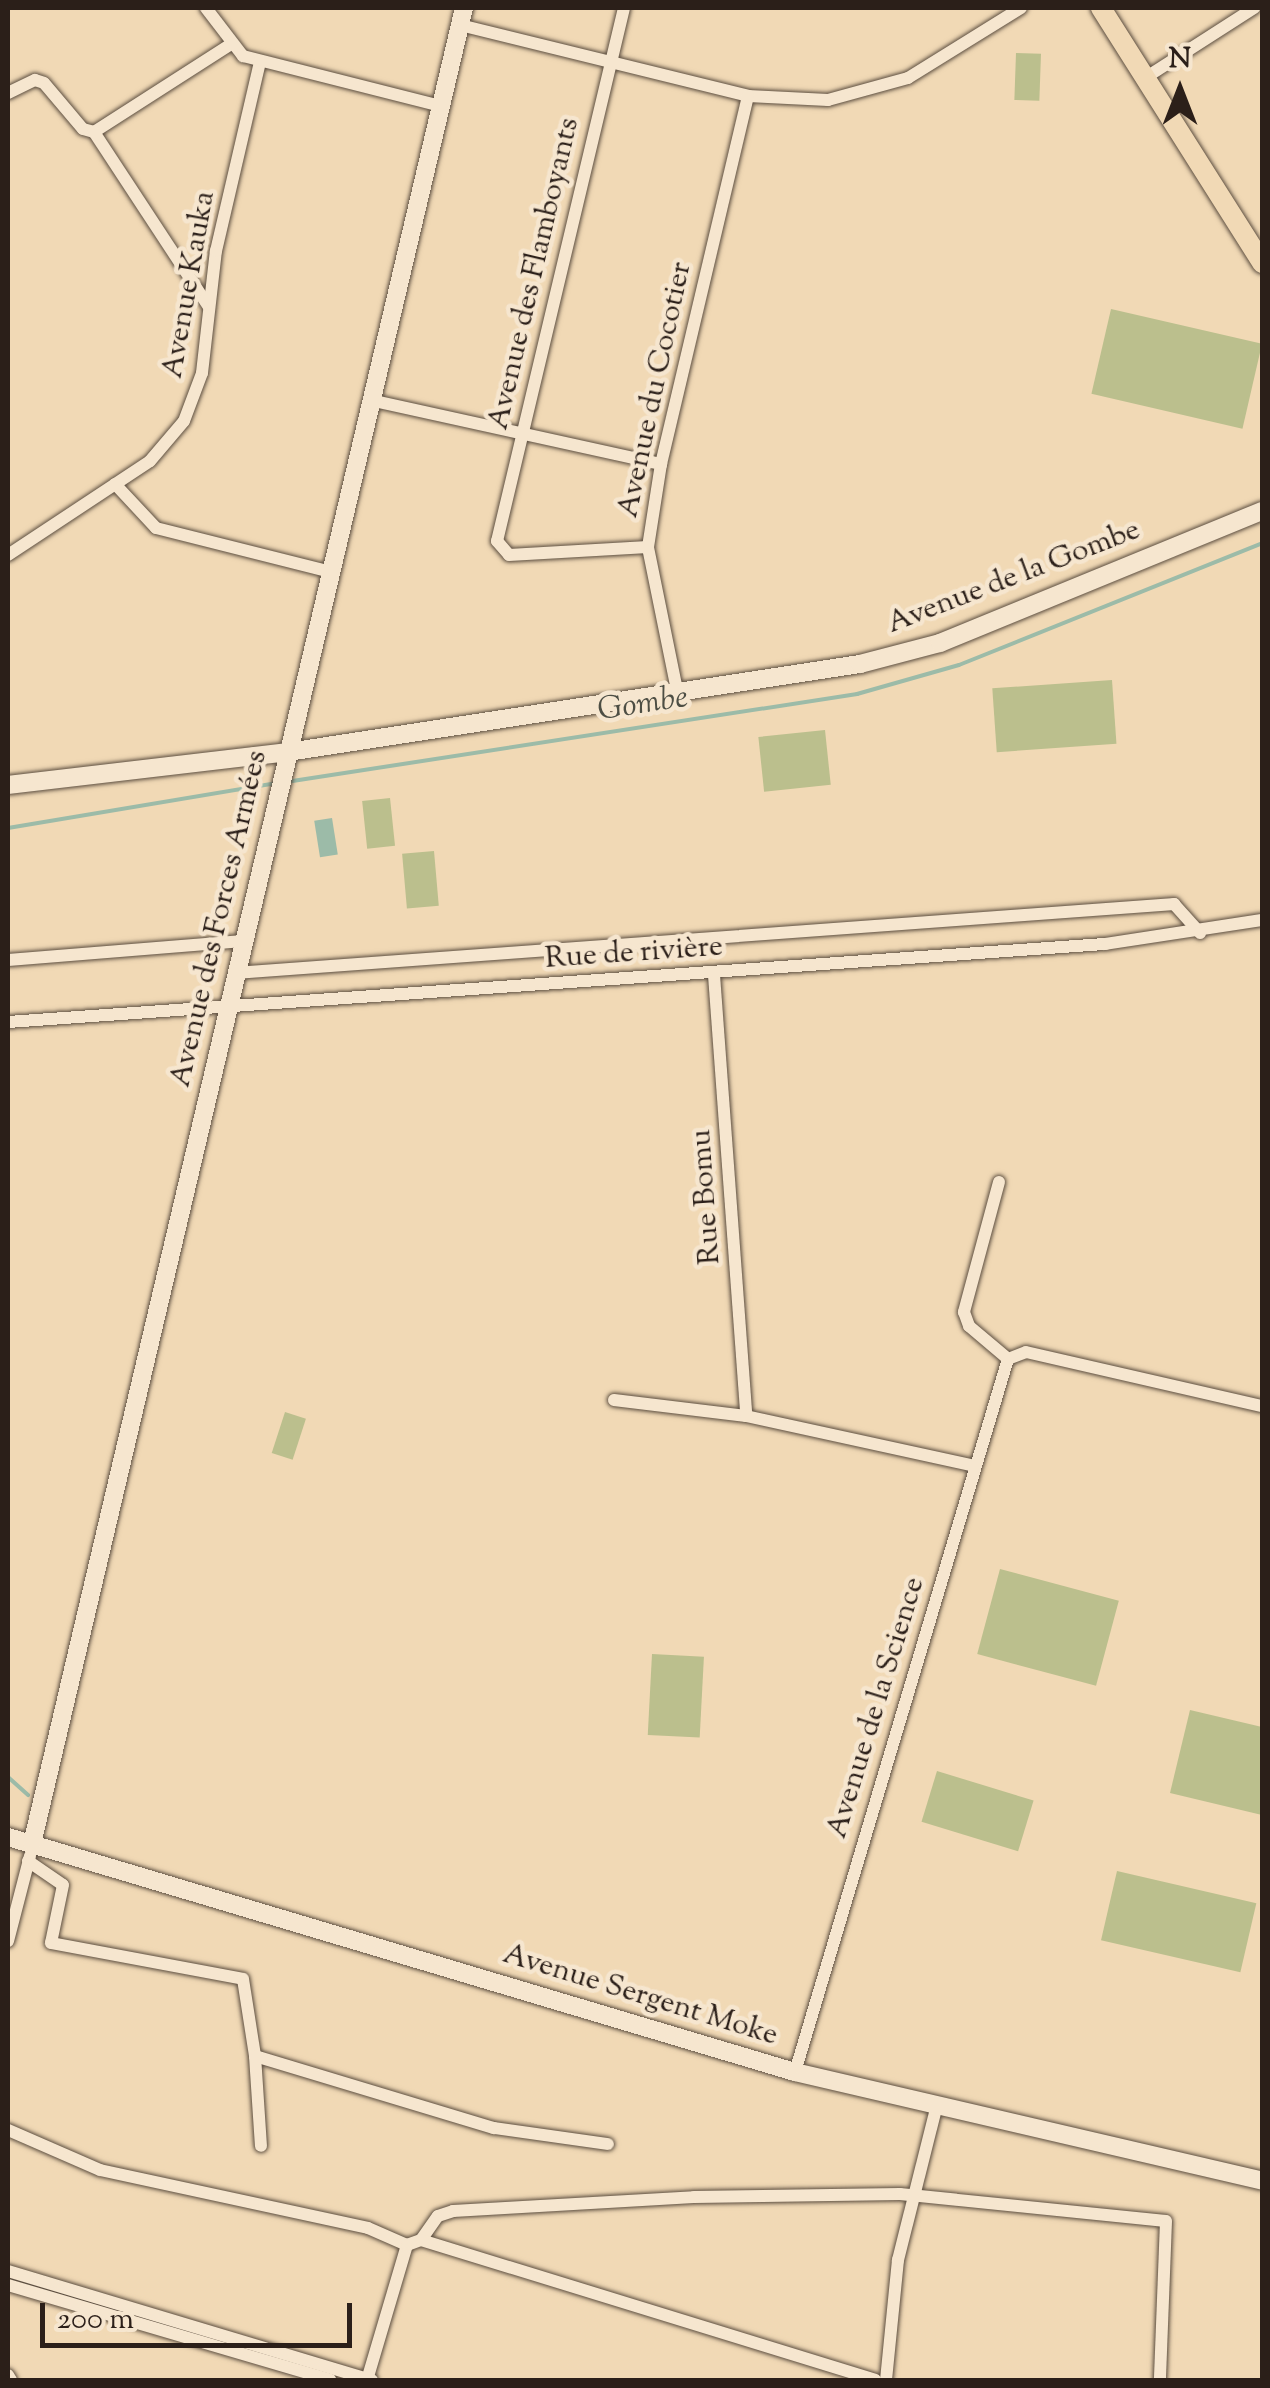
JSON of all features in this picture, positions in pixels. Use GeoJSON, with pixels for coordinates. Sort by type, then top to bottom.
{"type":"FeatureCollection","features":[{"type":"Feature","properties":{"kind":"main road"},"geometry":{"type":"LineString","coordinates":[[1101,8],[1262,239]]}},
{"type":"Feature","properties":{"kind":"main road"},"geometry":{"type":"LineString","coordinates":[[1117,8],[1150,74],[1262,264]]}},
{"type":"Feature","properties":{"kind":"street"},"geometry":{"type":"LineString","coordinates":[[206,8],[231,44],[260,62],[440,106]]}},
{"type":"Feature","properties":{"kind":"street","name":"Avenue des Flamboyants"},"geometry":{"type":"LineString","coordinates":[[624,8],[498,532],[501,552],[648,547]]}},
{"type":"Feature","properties":{"kind":"street"},"geometry":{"type":"LineString","coordinates":[[462,16],[610,64],[748,96],[828,100],[908,78],[1021,8]]}},
{"type":"Feature","properties":{"kind":"street"},"geometry":{"type":"LineString","coordinates":[[1150,74],[1254,8]]}},
{"type":"Feature","properties":{"kind":"street","name":"Avenue des Forces Armées"},"geometry":{"type":"LineString","coordinates":[[30,1853],[462,16]]}},
{"type":"Feature","properties":{"kind":"street"},"geometry":{"type":"LineString","coordinates":[[94,132],[231,44]]}},
{"type":"Feature","properties":{"kind":"street","name":"Avenue Kauka"},"geometry":{"type":"LineString","coordinates":[[8,555],[150,461],[184,421],[202,373],[209,308],[260,62]]}},
{"type":"Feature","properties":{"kind":"street"},"geometry":{"type":"LineString","coordinates":[[8,93],[34,80],[44,83],[83,129],[94,132],[209,308]]}},
{"type":"Feature","properties":{"kind":"street","name":"Avenue du Cocotier"},"geometry":{"type":"LineString","coordinates":[[678,695],[648,547],[661,464],[748,96]]}},
{"type":"Feature","properties":{"kind":"street"},"geometry":{"type":"LineString","coordinates":[[374,401],[661,464]]}},
{"type":"Feature","properties":{"kind":"street"},"geometry":{"type":"LineString","coordinates":[[114,484],[156,528],[331,572]]}},
{"type":"Feature","properties":{"kind":"street","name":"Avenue de la Gombe"},"geometry":{"type":"LineString","coordinates":[[8,786],[287,760],[860,664],[940,643],[1262,510]]}},
{"type":"Feature","properties":{"kind":"street"},"geometry":{"type":"LineString","coordinates":[[236,973],[1174,904],[1200,933]]}},
{"type":"Feature","properties":{"kind":"street","name":"Rue de rivière"},"geometry":{"type":"LineString","coordinates":[[8,1022],[714,975],[1200,933],[1262,920]]}},
{"type":"Feature","properties":{"kind":"street"},"geometry":{"type":"LineString","coordinates":[[8,960],[244,941]]}},
{"type":"Feature","properties":{"kind":"street","name":"Rue Bomu"},"geometry":{"type":"LineString","coordinates":[[714,975],[746,1416]]}},
{"type":"Feature","properties":{"kind":"street"},"geometry":{"type":"LineString","coordinates":[[998,1182],[964,1312],[969,1326],[1008,1359],[1026,1352],[1262,1406]]}},
{"type":"Feature","properties":{"kind":"street","name":"Avenue de la Science"},"geometry":{"type":"LineString","coordinates":[[795,2072],[1008,1359]]}},
{"type":"Feature","properties":{"kind":"street"},"geometry":{"type":"LineString","coordinates":[[614,1400],[746,1416],[975,1466]]}},
{"type":"Feature","properties":{"kind":"street","name":"Avenue Sergent Moke"},"geometry":{"type":"LineString","coordinates":[[8,1837],[30,1853],[795,2072],[1262,2181]]}},
{"type":"Feature","properties":{"kind":"street"},"geometry":{"type":"LineString","coordinates":[[8,1940],[30,1853],[63,1885],[51,1943],[243,1979],[255,2056],[261,2146]]}},
{"type":"Feature","properties":{"kind":"street"},"geometry":{"type":"LineString","coordinates":[[255,2056],[502,2130],[608,2144]]}},
{"type":"Feature","properties":{"kind":"street"},"geometry":{"type":"LineString","coordinates":[[886,2380],[910,2196],[937,2105]]}},
{"type":"Feature","properties":{"kind":"street"},"geometry":{"type":"LineString","coordinates":[[8,2130],[100,2170],[368,2228],[875,2380]]}},
{"type":"Feature","properties":{"kind":"street"},"geometry":{"type":"LineString","coordinates":[[8,2271],[370,2380],[413,2242],[438,2216],[452,2211],[694,2197],[910,2196],[1166,2221],[1160,2380]]}},
{"type":"Feature","properties":{"kind":"street"},"geometry":{"type":"LineString","coordinates":[[8,2285],[330,2380]]}},
{"type":"Feature","properties":{"kind":"street"},"geometry":{"type":"LineString","coordinates":[[8,2294],[23,2290]]}},
{"type":"Feature","properties":{"kind":"green space"},"geometry":{"type":"Polygon","coordinates":[[[1016,53],[1041,54],[1039,101],[1014,100],[1016,53]]]}},
{"type":"Feature","properties":{"kind":"green space"},"geometry":{"type":"Polygon","coordinates":[[[1111,309],[1262,344],[1242,429],[1091,394],[1111,309]]]}},
{"type":"Feature","properties":{"kind":"green space"},"geometry":{"type":"Polygon","coordinates":[[[1112,680],[1116,744],[997,752],[992,688],[1112,680]]]}},
{"type":"Feature","properties":{"kind":"green space"},"geometry":{"type":"Polygon","coordinates":[[[825,730],[831,785],[764,792],[758,737],[825,730]]]}},
{"type":"Feature","properties":{"kind":"green space"},"geometry":{"type":"Polygon","coordinates":[[[390,798],[395,846],[367,849],[362,801],[390,798]]]}},
{"type":"Feature","properties":{"kind":"green space"},"geometry":{"type":"Polygon","coordinates":[[[434,851],[439,906],[407,909],[402,854],[434,851]]]}},
{"type":"Feature","properties":{"kind":"green space"},"geometry":{"type":"Polygon","coordinates":[[[285,1412],[306,1419],[293,1460],[272,1453],[285,1412]]]}},
{"type":"Feature","properties":{"kind":"green space"},"geometry":{"type":"Polygon","coordinates":[[[1000,1569],[1119,1601],[1096,1686],[977,1654],[1000,1569]]]}},
{"type":"Feature","properties":{"kind":"green space"},"geometry":{"type":"Polygon","coordinates":[[[652,1654],[704,1657],[700,1738],[648,1735],[652,1654]]]}},
{"type":"Feature","properties":{"kind":"green space"},"geometry":{"type":"Polygon","coordinates":[[[1190,1710],[1262,1727],[1262,1815],[1170,1793],[1190,1710]]]}},
{"type":"Feature","properties":{"kind":"green space"},"geometry":{"type":"Polygon","coordinates":[[[937,1771],[1034,1801],[1018,1851],[922,1822],[937,1771]]]}},
{"type":"Feature","properties":{"kind":"green space"},"geometry":{"type":"Polygon","coordinates":[[[1117,1871],[1256,1903],[1240,1972],[1101,1940],[1117,1871]]]}},
{"type":"Feature","properties":{"kind":"shaded area"},"geometry":{"type":"Polygon","coordinates":[[[332,818],[338,855],[320,857],[314,821],[332,818]]]}},
{"type":"Feature","properties":{"kind":"waterway","name":"Gombe"},"geometry":{"type":"LineString","coordinates":[[286,782],[857,694],[959,665],[1262,543]]}},
{"type":"Feature","properties":{"kind":"waterway","name":"Gombe"},"geometry":{"type":"LineString","coordinates":[[8,828],[277,783]]}},
{"type":"Feature","properties":{"kind":"waterway"},"geometry":{"type":"LineString","coordinates":[[8,1777],[28,1795]]}}]}
